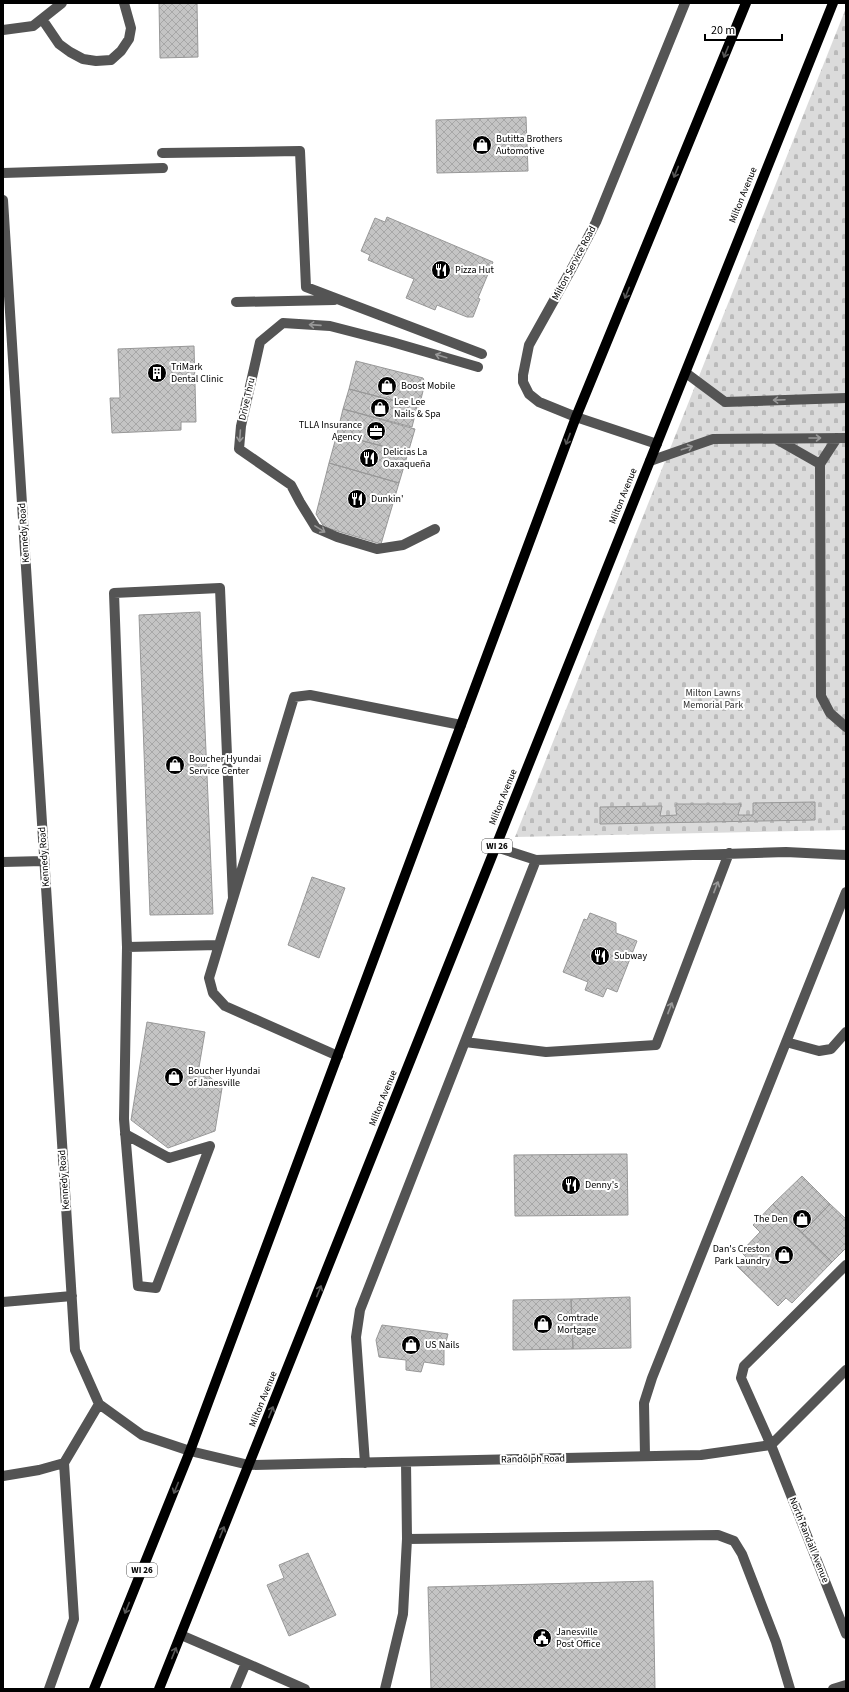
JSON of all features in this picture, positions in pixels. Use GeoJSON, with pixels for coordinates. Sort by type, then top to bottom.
{"type":"FeatureCollection","features":[{"type":"Feature","properties":{"kind":"main road","name":"WI 26"},"geometry":{"type":"LineString","coordinates":[[94,1689],[190,1451],[576,417],[746,3]]}},
{"type":"Feature","properties":{"kind":"main road","name":"Milton Avenue"},"geometry":{"type":"LineString","coordinates":[[159,1689],[833,3]]}},
{"type":"Feature","properties":{"kind":"street"},"geometry":{"type":"LineString","coordinates":[[3,30],[33,26],[62,3]]}},
{"type":"Feature","properties":{"kind":"street"},"geometry":{"type":"LineString","coordinates":[[42,19],[59,44],[70,52],[83,59],[96,61],[111,60],[121,51],[129,39],[131,28],[124,3]]}},
{"type":"Feature","properties":{"kind":"street","name":"Milton Service Road"},"geometry":{"type":"LineString","coordinates":[[657,444],[576,417],[539,402],[530,394],[523,382],[524,366],[529,345],[596,222],[685,3]]}},
{"type":"Feature","properties":{"kind":"street"},"geometry":{"type":"LineString","coordinates":[[162,153],[300,151],[306,287],[482,354]]}},
{"type":"Feature","properties":{"kind":"street"},"geometry":{"type":"LineString","coordinates":[[3,173],[163,168]]}},
{"type":"Feature","properties":{"kind":"street","name":"Kennedy Road"},"geometry":{"type":"LineString","coordinates":[[3,200],[75,1350],[99,1404]]}},
{"type":"Feature","properties":{"kind":"street"},"geometry":{"type":"LineString","coordinates":[[236,302],[339,300]]}},
{"type":"Feature","properties":{"kind":"street","name":"Drive Thru"},"geometry":{"type":"LineString","coordinates":[[435,529],[403,545],[377,549],[337,537],[316,528],[291,485],[240,449],[241,426],[260,342],[283,323],[330,326],[392,342],[478,368]]}},
{"type":"Feature","properties":{"kind":"street"},"geometry":{"type":"LineString","coordinates":[[686,373],[724,402],[846,398]]}},
{"type":"Feature","properties":{"kind":"street"},"geometry":{"type":"LineString","coordinates":[[774,438],[820,464]]}},
{"type":"Feature","properties":{"kind":"street"},"geometry":{"type":"LineString","coordinates":[[650,461],[713,439],[842,438]]}},
{"type":"Feature","properties":{"kind":"street"},"geometry":{"type":"LineString","coordinates":[[842,438],[820,464],[821,696],[830,714],[846,728]]}},
{"type":"Feature","properties":{"kind":"street"},"geometry":{"type":"LineString","coordinates":[[125,1134],[169,1158],[210,1146],[156,1288],[138,1286],[125,1134],[124,1119],[127,947],[114,593],[220,588],[233,898]]}},
{"type":"Feature","properties":{"kind":"street"},"geometry":{"type":"LineString","coordinates":[[338,1056],[225,1006],[214,993],[209,978],[294,697],[310,695],[461,725]]}},
{"type":"Feature","properties":{"kind":"street"},"geometry":{"type":"LineString","coordinates":[[496,846],[536,860],[786,852],[846,855]]}},
{"type":"Feature","properties":{"kind":"street"},"geometry":{"type":"LineString","coordinates":[[465,1042],[546,1052],[656,1045],[729,853]]}},
{"type":"Feature","properties":{"kind":"street"},"geometry":{"type":"LineString","coordinates":[[365,1463],[356,1337],[360,1310],[536,860]]}},
{"type":"Feature","properties":{"kind":"street"},"geometry":{"type":"LineString","coordinates":[[3,862],[44,861]]}},
{"type":"Feature","properties":{"kind":"street"},"geometry":{"type":"LineString","coordinates":[[645,1456],[644,1404],[652,1378],[846,892]]}},
{"type":"Feature","properties":{"kind":"street"},"geometry":{"type":"LineString","coordinates":[[127,947],[219,945]]}},
{"type":"Feature","properties":{"kind":"street"},"geometry":{"type":"LineString","coordinates":[[786,1042],[819,1051],[831,1049],[846,1032]]}},
{"type":"Feature","properties":{"kind":"street","name":"North Randall Avenue"},"geometry":{"type":"LineString","coordinates":[[846,1265],[744,1366],[741,1378],[771,1445],[846,1634]]}},
{"type":"Feature","properties":{"kind":"street"},"geometry":{"type":"LineString","coordinates":[[3,1302],[72,1296]]}},
{"type":"Feature","properties":{"kind":"street"},"geometry":{"type":"LineString","coordinates":[[771,1445],[846,1370]]}},
{"type":"Feature","properties":{"kind":"street"},"geometry":{"type":"LineString","coordinates":[[49,1689],[74,1619],[64,1463],[99,1404],[142,1435],[190,1451]]}},
{"type":"Feature","properties":{"kind":"street","name":"Randolph Road"},"geometry":{"type":"LineString","coordinates":[[190,1451],[249,1465],[701,1455],[771,1445]]}},
{"type":"Feature","properties":{"kind":"street"},"geometry":{"type":"LineString","coordinates":[[385,1689],[403,1614],[407,1539],[406,1462]]}},
{"type":"Feature","properties":{"kind":"street"},"geometry":{"type":"LineString","coordinates":[[3,1476],[39,1470],[64,1463]]}},
{"type":"Feature","properties":{"kind":"street"},"geometry":{"type":"LineString","coordinates":[[407,1539],[718,1535],[734,1541],[742,1554],[776,1642],[790,1689]]}},
{"type":"Feature","properties":{"kind":"street"},"geometry":{"type":"LineString","coordinates":[[181,1635],[305,1689]]}},
{"type":"Feature","properties":{"kind":"street"},"geometry":{"type":"LineString","coordinates":[[235,1689],[246,1663]]}},
{"type":"Feature","properties":{"kind":"street"},"geometry":{"type":"LineString","coordinates":[[833,1689],[846,1685]]}},
{"type":"Feature","properties":{"kind":"green space","name":"Milton Lawns Memorial Park"},"geometry":{"type":"Polygon","coordinates":[[[846,8],[846,830],[515,837],[846,8]]]}},
{"type":"Feature","properties":{"kind":"building"},"geometry":{"type":"Polygon","coordinates":[[[159,3],[197,3],[198,57],[160,58],[159,3]]]}},
{"type":"Feature","properties":{"kind":"building","name":"Butitta Brothers Automotive"},"geometry":{"type":"Polygon","coordinates":[[[526,117],[528,171],[437,173],[436,120],[526,117]]]}},
{"type":"Feature","properties":{"kind":"building","name":"Pizza Hut"},"geometry":{"type":"Polygon","coordinates":[[[387,217],[493,262],[478,298],[480,299],[473,317],[467,317],[437,305],[435,310],[406,298],[414,279],[368,260],[370,255],[361,251],[375,218],[385,222],[387,217]]]}},
{"type":"Feature","properties":{"kind":"building","name":"TriMark Dental Clinic"},"geometry":{"type":"Polygon","coordinates":[[[194,346],[196,422],[181,422],[181,430],[112,433],[110,398],[120,398],[118,349],[194,346]]]}},
{"type":"Feature","properties":{"kind":"building","name":"Boost Mobile"},"geometry":{"type":"Polygon","coordinates":[[[356,361],[423,378],[425,383],[419,407],[349,389],[356,361]]]}},
{"type":"Feature","properties":{"kind":"building","name":"Lee Lee Nails & Spa"},"geometry":{"type":"Polygon","coordinates":[[[349,389],[417,407],[412,427],[343,409],[349,389]]]}},
{"type":"Feature","properties":{"kind":"building","name":"TLLA Insurance Agency"},"geometry":{"type":"Polygon","coordinates":[[[343,409],[415,429],[408,453],[337,434],[343,409]]]}},
{"type":"Feature","properties":{"kind":"building","name":"Delicias La Oaxaqueña"},"geometry":{"type":"Polygon","coordinates":[[[337,434],[408,453],[399,483],[329,463],[337,434]]]}},
{"type":"Feature","properties":{"kind":"building","name":"Dunkin'"},"geometry":{"type":"Polygon","coordinates":[[[329,463],[399,483],[381,544],[324,527],[316,514],[329,463]]]}},
{"type":"Feature","properties":{"kind":"building","name":"Boucher Hyundai Service Center"},"geometry":{"type":"Polygon","coordinates":[[[200,612],[213,914],[150,915],[139,615],[200,612]]]}},
{"type":"Feature","properties":{"kind":"building"},"geometry":{"type":"Polygon","coordinates":[[[815,802],[815,820],[600,824],[600,807],[662,806],[660,816],[677,815],[676,804],[741,804],[738,815],[753,815],[753,803],[815,802]]]}},
{"type":"Feature","properties":{"kind":"building"},"geometry":{"type":"Polygon","coordinates":[[[312,877],[345,888],[319,958],[288,945],[312,877]]]}},
{"type":"Feature","properties":{"kind":"building","name":"Subway"},"geometry":{"type":"Polygon","coordinates":[[[590,913],[616,923],[616,933],[637,941],[617,992],[607,988],[603,997],[585,990],[588,982],[563,972],[584,919],[587,920],[590,913]]]}},
{"type":"Feature","properties":{"kind":"building","name":"Boucher Hyundai of Janesville"},"geometry":{"type":"Polygon","coordinates":[[[147,1022],[205,1032],[199,1067],[222,1088],[215,1131],[168,1148],[131,1120],[147,1022]]]}},
{"type":"Feature","properties":{"kind":"building","name":"Denny's"},"geometry":{"type":"Polygon","coordinates":[[[627,1154],[628,1215],[515,1216],[514,1155],[627,1154]]]}},
{"type":"Feature","properties":{"kind":"building","name":"The Den"},"geometry":{"type":"Polygon","coordinates":[[[802,1176],[830,1204],[802,1233],[773,1204],[802,1176]]]}},
{"type":"Feature","properties":{"kind":"building","name":"Dan's Creston Park Laundry"},"geometry":{"type":"Polygon","coordinates":[[[773,1204],[832,1262],[792,1303],[786,1298],[778,1306],[737,1266],[746,1257],[741,1252],[760,1232],[753,1225],[773,1204]]]}},
{"type":"Feature","properties":{"kind":"building"},"geometry":{"type":"Polygon","coordinates":[[[830,1204],[846,1219],[846,1248],[832,1262],[802,1233],[830,1204]]]}},
{"type":"Feature","properties":{"kind":"building"},"geometry":{"type":"Polygon","coordinates":[[[630,1297],[631,1348],[573,1349],[571,1299],[630,1297]]]}},
{"type":"Feature","properties":{"kind":"building","name":"Comtrade Mortgage"},"geometry":{"type":"Polygon","coordinates":[[[571,1299],[573,1349],[513,1350],[513,1300],[571,1299]]]}},
{"type":"Feature","properties":{"kind":"building","name":"US Nails"},"geometry":{"type":"Polygon","coordinates":[[[382,1325],[448,1334],[444,1350],[444,1365],[424,1362],[421,1372],[406,1370],[406,1360],[379,1357],[376,1340],[382,1325]]]}},
{"type":"Feature","properties":{"kind":"building"},"geometry":{"type":"Polygon","coordinates":[[[308,1553],[336,1615],[289,1636],[267,1585],[284,1578],[279,1565],[308,1553]]]}},
{"type":"Feature","properties":{"kind":"building","name":"Janesville Post Office"},"geometry":{"type":"Polygon","coordinates":[[[653,1581],[655,1689],[431,1689],[428,1587],[653,1581]]]}},
{"type":"Feature","properties":{"kind":"place","name":"Butitta Brothers Automotive"},"geometry":{"type":"Point","coordinates":[482,145]}},
{"type":"Feature","properties":{"kind":"place","name":"Pizza Hut"},"geometry":{"type":"Point","coordinates":[441,270]}},
{"type":"Feature","properties":{"kind":"place","name":"TriMark Dental Clinic"},"geometry":{"type":"Point","coordinates":[157,373]}},
{"type":"Feature","properties":{"kind":"place","name":"Boost Mobile"},"geometry":{"type":"Point","coordinates":[387,386]}},
{"type":"Feature","properties":{"kind":"place","name":"Lee Lee Nails & Spa"},"geometry":{"type":"Point","coordinates":[380,408]}},
{"type":"Feature","properties":{"kind":"place","name":"TLLA Insurance Agency"},"geometry":{"type":"Point","coordinates":[376,431]}},
{"type":"Feature","properties":{"kind":"place","name":"Delicias La Oaxaqueña"},"geometry":{"type":"Point","coordinates":[369,458]}},
{"type":"Feature","properties":{"kind":"place","name":"Dunkin'"},"geometry":{"type":"Point","coordinates":[357,499]}},
{"type":"Feature","properties":{"kind":"place","name":"Boucher Hyundai Service Center"},"geometry":{"type":"Point","coordinates":[175,765]}},
{"type":"Feature","properties":{"kind":"place","name":"Subway"},"geometry":{"type":"Point","coordinates":[600,956]}},
{"type":"Feature","properties":{"kind":"place","name":"Boucher Hyundai of Janesville"},"geometry":{"type":"Point","coordinates":[174,1077]}},
{"type":"Feature","properties":{"kind":"place","name":"Denny's"},"geometry":{"type":"Point","coordinates":[571,1185]}},
{"type":"Feature","properties":{"kind":"place","name":"The Den"},"geometry":{"type":"Point","coordinates":[802,1219]}},
{"type":"Feature","properties":{"kind":"place","name":"Dan's Creston Park Laundry"},"geometry":{"type":"Point","coordinates":[784,1255]}},
{"type":"Feature","properties":{"kind":"place","name":"Comtrade Mortgage"},"geometry":{"type":"Point","coordinates":[543,1324]}},
{"type":"Feature","properties":{"kind":"place","name":"US Nails"},"geometry":{"type":"Point","coordinates":[411,1345]}},
{"type":"Feature","properties":{"kind":"place","name":"Janesville Post Office"},"geometry":{"type":"Point","coordinates":[542,1638]}}]}
